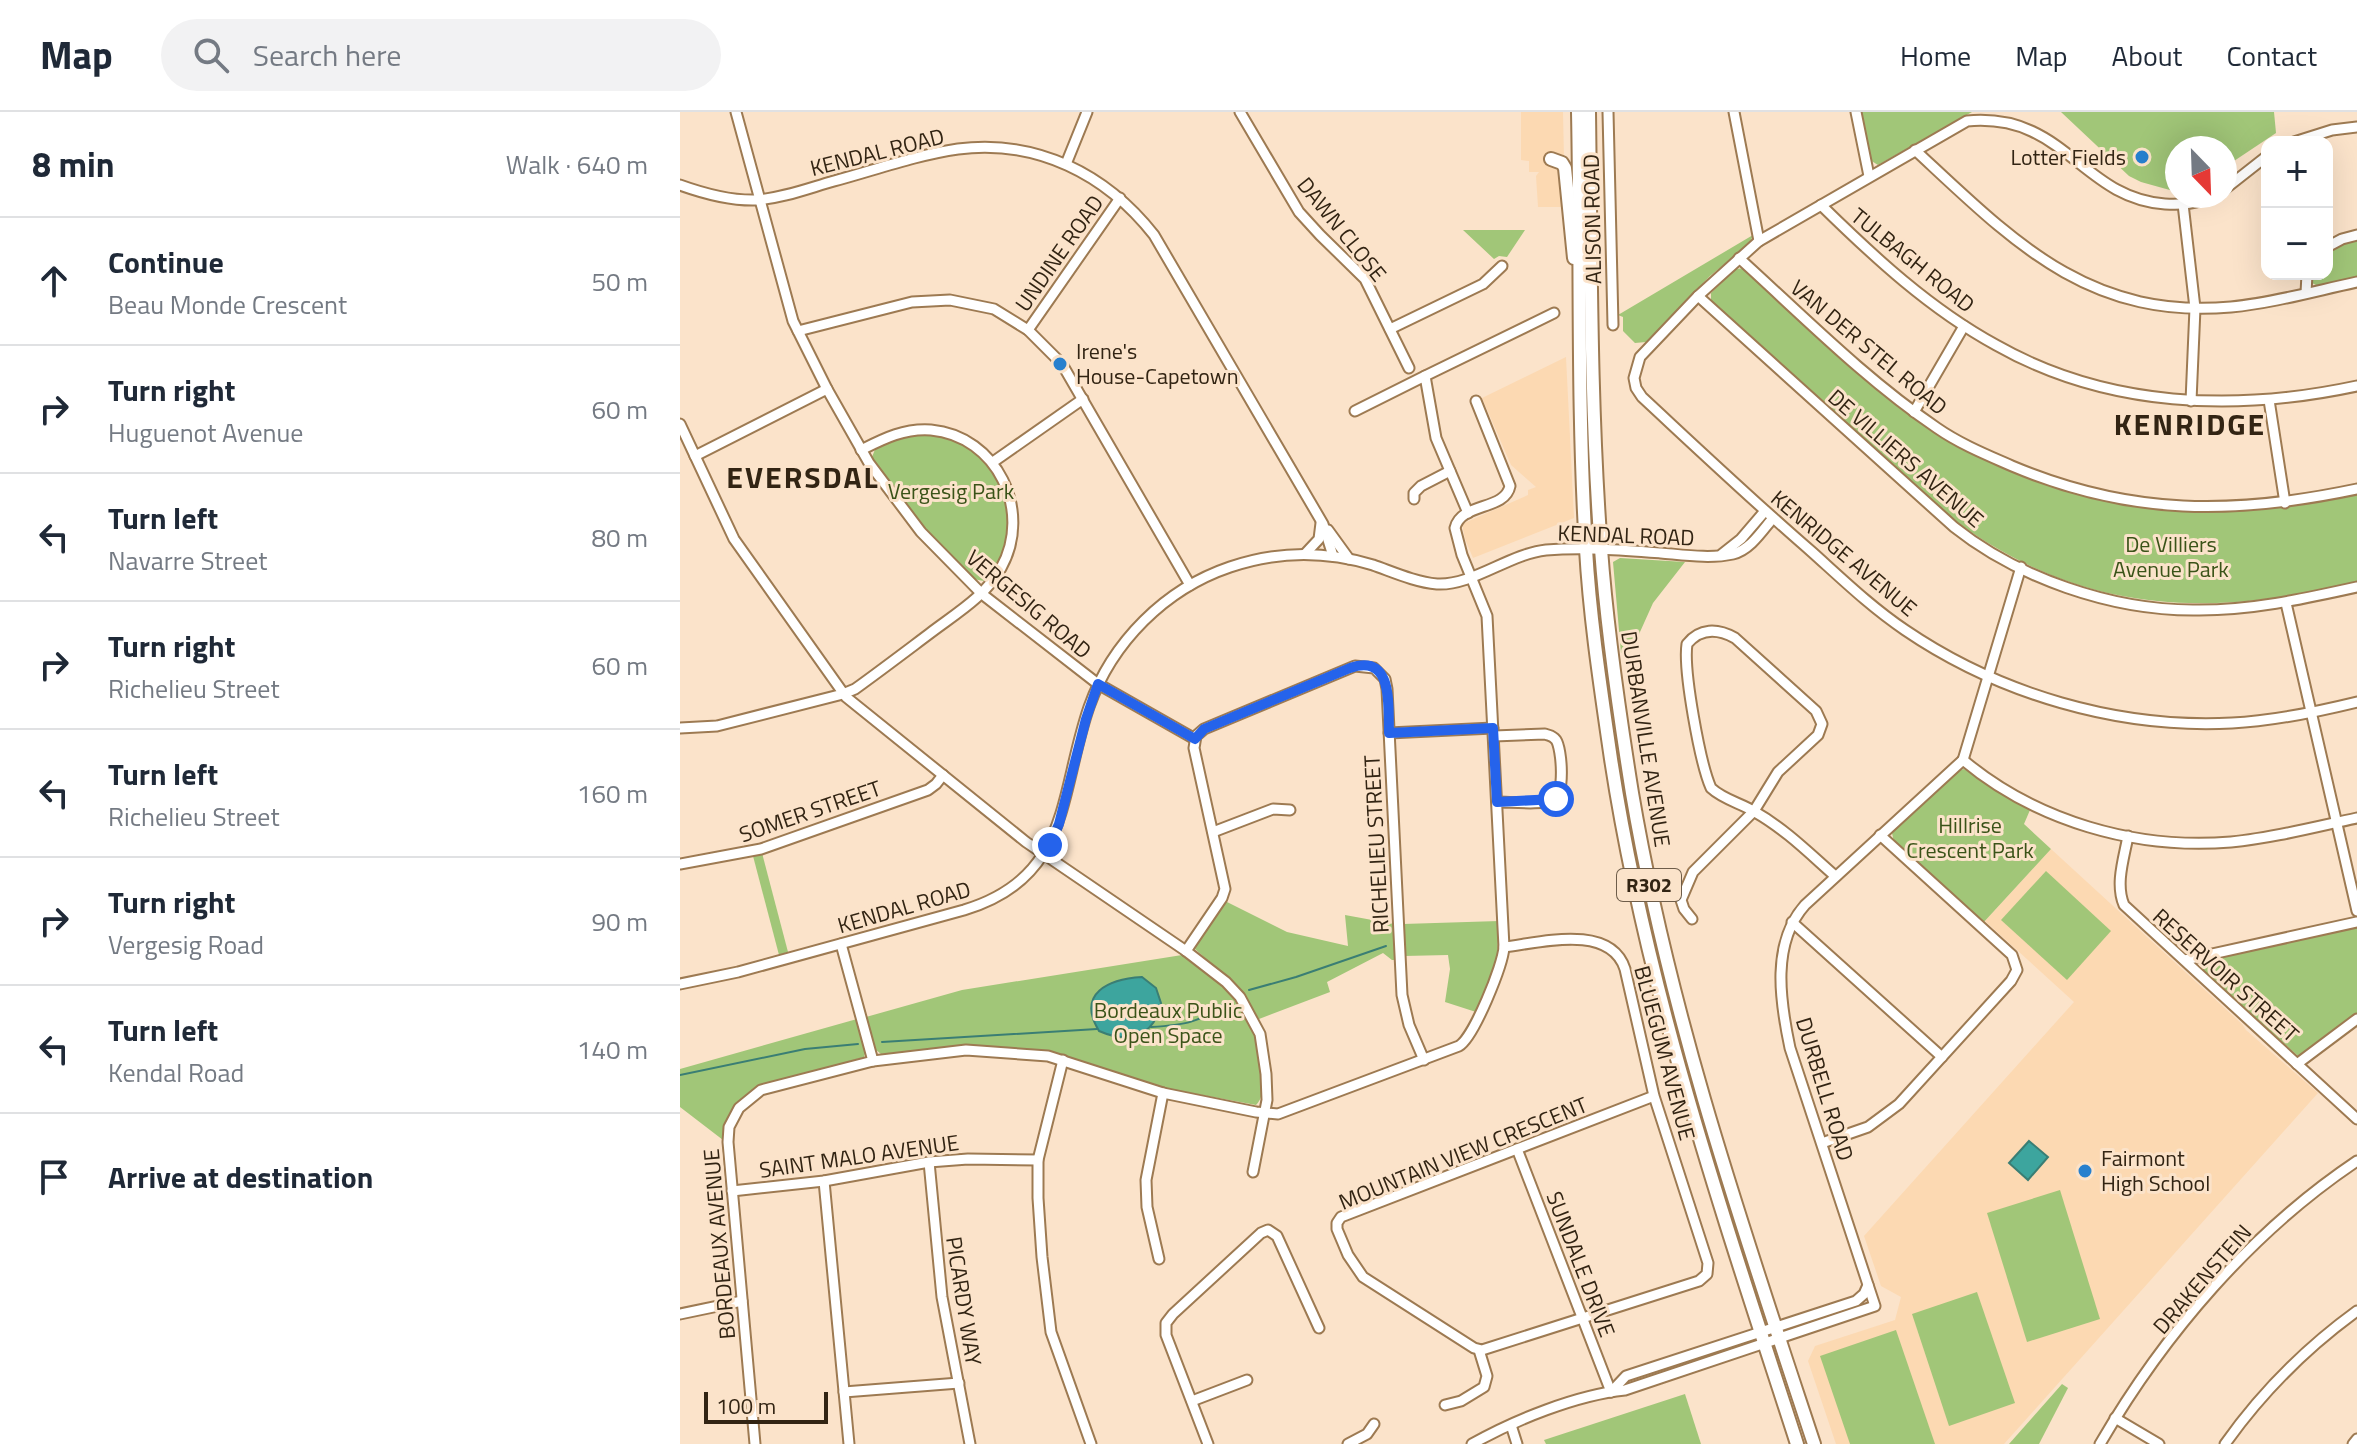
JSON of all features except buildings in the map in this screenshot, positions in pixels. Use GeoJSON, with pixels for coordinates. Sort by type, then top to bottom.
{"type":"FeatureCollection","features":[{"type":"Feature","properties":{"kind":"main road","name":"DURBANVILLE AVENUE"},"geometry":{"type":"LineString","coordinates":[[1578,112],[1581,419],[1586,549],[1610,749],[1643,930],[1686,1096],[1797,1444]]}},
{"type":"Feature","properties":{"kind":"main road","name":"DURBANVILLE AVENUE"},"geometry":{"type":"LineString","coordinates":[[1589,112],[1595,429],[1601,549],[1621,724],[1658,927],[1702,1099],[1814,1444]]}},
{"type":"Feature","properties":{"kind":"main road"},"geometry":{"type":"LineString","coordinates":[[1551,159],[1562,163],[1566,172],[1575,272],[1582,300]]}},
{"type":"Feature","properties":{"kind":"street","name":"VERGESIG ROAD"},"geometry":{"type":"LineString","coordinates":[[736,112],[789,309],[798,331],[861,450],[921,532],[982,594],[1098,684],[1195,739]]}},
{"type":"Feature","properties":{"kind":"street"},"geometry":{"type":"LineString","coordinates":[[1066,164],[1087,112]]}},
{"type":"Feature","properties":{"kind":"street","name":"DAWN CLOSE"},"geometry":{"type":"LineString","coordinates":[[1240,112],[1299,212],[1363,276],[1409,368]]}},
{"type":"Feature","properties":{"kind":"street","name":"ALISON ROAD"},"geometry":{"type":"LineString","coordinates":[[1608,112],[1613,325]]}},
{"type":"Feature","properties":{"kind":"street"},"geometry":{"type":"LineString","coordinates":[[1734,112],[1759,241]]}},
{"type":"Feature","properties":{"kind":"street"},"geometry":{"type":"LineString","coordinates":[[1856,112],[1869,176]]}},
{"type":"Feature","properties":{"kind":"street"},"geometry":{"type":"LineString","coordinates":[[1698,296],[1759,241],[1959,124],[1983,114],[2035,121],[2070,145],[2102,177],[2123,192],[2148,202],[2165,203]]}},
{"type":"Feature","properties":{"kind":"street"},"geometry":{"type":"LineString","coordinates":[[2313,136],[2357,127]]}},
{"type":"Feature","properties":{"kind":"street","name":"KENDAL ROAD"},"geometry":{"type":"LineString","coordinates":[[680,185],[726,198],[759,200],[956,150],[1015,150],[1066,164],[1101,183],[1120,198],[1154,235],[1322,522],[1349,559]]}},
{"type":"Feature","properties":{"kind":"street"},"geometry":{"type":"LineString","coordinates":[[1915,150],[2004,231],[2047,263],[2119,297],[2195,308],[2246,305],[2357,282]]}},
{"type":"Feature","properties":{"kind":"street"},"geometry":{"type":"LineString","coordinates":[[2237,180],[2261,161]]}},
{"type":"Feature","properties":{"kind":"street","name":"UNDINE ROAD"},"geometry":{"type":"LineString","coordinates":[[1028,330],[1120,198]]}},
{"type":"Feature","properties":{"kind":"street","name":"TULBAGH ROAD"},"geometry":{"type":"LineString","coordinates":[[1821,205],[1906,284],[1964,326],[2017,356],[2073,378],[2137,395],[2191,401],[2269,400],[2357,386]]}},
{"type":"Feature","properties":{"kind":"street"},"geometry":{"type":"LineString","coordinates":[[2183,208],[2195,308],[2191,401]]}},
{"type":"Feature","properties":{"kind":"street"},"geometry":{"type":"LineString","coordinates":[[2333,244],[2357,235]]}},
{"type":"Feature","properties":{"kind":"street","name":"VAN DER STEL ROAD"},"geometry":{"type":"LineString","coordinates":[[1739,258],[1862,371],[1914,412],[1939,430],[2036,476],[2106,496],[2182,507],[2285,503],[2357,489]]}},
{"type":"Feature","properties":{"kind":"street"},"geometry":{"type":"LineString","coordinates":[[1390,329],[1483,284],[1502,266]]}},
{"type":"Feature","properties":{"kind":"street"},"geometry":{"type":"LineString","coordinates":[[2306,293],[2307,280]]}},
{"type":"Feature","properties":{"kind":"street","name":"KENRIDGE AVENUE"},"geometry":{"type":"LineString","coordinates":[[1698,296],[1642,354],[1635,373],[1636,388],[1765,511],[1899,626],[1987,676],[2081,709],[2160,721],[2230,723],[2312,712],[2357,702]]}},
{"type":"Feature","properties":{"kind":"street","name":"DE VILLIERS AVENUE"},"geometry":{"type":"LineString","coordinates":[[1698,296],[1954,527],[1985,549],[2021,567],[2089,593],[2171,609],[2219,610],[2286,603],[2357,587]]}},
{"type":"Feature","properties":{"kind":"street"},"geometry":{"type":"LineString","coordinates":[[798,331],[912,302],[942,300],[994,309],[1028,330],[1057,357],[1190,585]]}},
{"type":"Feature","properties":{"kind":"street"},"geometry":{"type":"LineString","coordinates":[[1355,411],[1554,313]]}},
{"type":"Feature","properties":{"kind":"street"},"geometry":{"type":"LineString","coordinates":[[1914,412],[1964,326]]}},
{"type":"Feature","properties":{"kind":"street"},"geometry":{"type":"LineString","coordinates":[[1425,376],[1436,438],[1468,513]]}},
{"type":"Feature","properties":{"kind":"street"},"geometry":{"type":"LineString","coordinates":[[695,456],[827,389]]}},
{"type":"Feature","properties":{"kind":"street"},"geometry":{"type":"LineString","coordinates":[[993,462],[1083,399]]}},
{"type":"Feature","properties":{"kind":"street"},"geometry":{"type":"LineString","coordinates":[[2269,400],[2285,503]]}},
{"type":"Feature","properties":{"kind":"street"},"geometry":{"type":"LineString","coordinates":[[1264,1114],[1284,1113],[1459,1046],[1469,1037],[1504,956],[1487,616],[1455,528],[1458,519],[1505,497],[1510,489],[1476,401]]}},
{"type":"Feature","properties":{"kind":"street"},"geometry":{"type":"LineString","coordinates":[[680,424],[734,539],[843,694],[1044,854],[1226,982],[1251,1014],[1264,1051],[1267,1100],[1253,1172]]}},
{"type":"Feature","properties":{"kind":"street"},"geometry":{"type":"LineString","coordinates":[[680,728],[717,726],[843,694],[866,681],[982,594],[1007,558],[1014,533],[1010,495],[993,462],[959,437],[929,430],[899,433],[861,450]]}},
{"type":"Feature","properties":{"kind":"street"},"geometry":{"type":"LineString","coordinates":[[1414,499],[1418,488],[1450,471]]}},
{"type":"Feature","properties":{"kind":"street","name":"KENDAL ROAD"},"geometry":{"type":"LineString","coordinates":[[1719,555],[1741,539],[1765,511]]}},
{"type":"Feature","properties":{"kind":"street","name":"KENDAL ROAD"},"geometry":{"type":"LineString","coordinates":[[680,984],[738,972],[992,900],[1018,883],[1044,854],[1059,824],[1098,684],[1135,630],[1166,601],[1190,585],[1243,563],[1305,554],[1349,559],[1436,584],[1454,582],[1525,554],[1548,550],[1601,549],[1719,555],[1744,549],[1773,518]]}},
{"type":"Feature","properties":{"kind":"street","name":"KENDAL ROAD"},"geometry":{"type":"LineString","coordinates":[[1322,522],[1333,556]]}},
{"type":"Feature","properties":{"kind":"street"},"geometry":{"type":"LineString","coordinates":[[1305,554],[1319,539],[1322,522]]}},
{"type":"Feature","properties":{"kind":"street"},"geometry":{"type":"LineString","coordinates":[[2021,567],[1963,760],[2016,799],[2081,825],[2128,836],[2185,843],[2230,842],[2357,818]]}},
{"type":"Feature","properties":{"kind":"street"},"geometry":{"type":"LineString","coordinates":[[2286,603],[2357,911]]}},
{"type":"Feature","properties":{"kind":"street"},"geometry":{"type":"LineString","coordinates":[[1692,919],[1681,900],[1693,872],[1754,811],[1778,772],[1818,735],[1822,720],[1816,711],[1735,638],[1721,631],[1703,631],[1687,644],[1685,654],[1689,690],[1709,783],[1726,799],[1754,811],[1789,835],[1834,875]]}},
{"type":"Feature","properties":{"kind":"street","name":"RICHELIEU STREET"},"geometry":{"type":"LineString","coordinates":[[1195,739],[1204,729],[1360,665],[1374,668],[1385,679],[1402,995],[1409,1025],[1424,1060]]}},
{"type":"Feature","properties":{"kind":"street"},"geometry":{"type":"LineString","coordinates":[[1389,733],[1493,732],[1552,736],[1558,746],[1560,795],[1553,801],[1497,802]]}},
{"type":"Feature","properties":{"kind":"street"},"geometry":{"type":"LineString","coordinates":[[1186,951],[1225,892],[1194,748],[1195,739]]}},
{"type":"Feature","properties":{"kind":"street","name":"DURBELL ROAD"},"geometry":{"type":"LineString","coordinates":[[1777,1333],[1875,1306],[1790,1048],[1783,1010],[1784,943],[1792,922],[1834,875],[1963,760]]}},
{"type":"Feature","properties":{"kind":"street","name":"SOMER STREET"},"geometry":{"type":"LineString","coordinates":[[680,864],[761,849],[928,790],[943,775]]}},
{"type":"Feature","properties":{"kind":"street"},"geometry":{"type":"LineString","coordinates":[[1213,832],[1273,809],[1290,810]]}},
{"type":"Feature","properties":{"kind":"street"},"geometry":{"type":"LineString","coordinates":[[1822,1143],[1868,1127],[1899,1104],[2011,981],[2017,965],[2012,955],[1880,835]]}},
{"type":"Feature","properties":{"kind":"street","name":"RESERVOIR STREET"},"geometry":{"type":"LineString","coordinates":[[2128,836],[2120,882],[2124,905],[2357,1119]]}},
{"type":"Feature","properties":{"kind":"street"},"geometry":{"type":"LineString","coordinates":[[1792,922],[1942,1057]]}},
{"type":"Feature","properties":{"kind":"street"},"geometry":{"type":"LineString","coordinates":[[2185,960],[2357,922]]}},
{"type":"Feature","properties":{"kind":"street","name":"BLUEGUM AVENUE"},"geometry":{"type":"LineString","coordinates":[[1504,947],[1567,938],[1604,946],[1616,953],[1625,969],[1654,1096],[1708,1263],[1707,1274],[1699,1281],[1583,1318]]}},
{"type":"Feature","properties":{"kind":"street"},"geometry":{"type":"LineString","coordinates":[[841,944],[873,1061]]}},
{"type":"Feature","properties":{"kind":"street"},"geometry":{"type":"LineString","coordinates":[[2297,1064],[2357,1019]]}},
{"type":"Feature","properties":{"kind":"street","name":"BORDEAUX AVENUE"},"geometry":{"type":"LineString","coordinates":[[755,1444],[728,1133],[744,1102],[768,1088],[873,1061],[966,1050],[1039,1055],[1063,1060],[1163,1093],[1264,1114]]}},
{"type":"Feature","properties":{"kind":"street"},"geometry":{"type":"LineString","coordinates":[[1063,1060],[1038,1160],[1042,1257],[1051,1332],[1091,1444]]}},
{"type":"Feature","properties":{"kind":"street"},"geometry":{"type":"LineString","coordinates":[[1159,1259],[1147,1207],[1146,1180],[1163,1093]]}},
{"type":"Feature","properties":{"kind":"street","name":"MOUNTAIN VIEW CRESCENT"},"geometry":{"type":"LineString","coordinates":[[1479,1350],[1363,1277],[1348,1255],[1337,1223],[1341,1217],[1654,1096]]}},
{"type":"Feature","properties":{"kind":"street","name":"SUNDALE DRIVE"},"geometry":{"type":"LineString","coordinates":[[1517,1149],[1611,1392]]}},
{"type":"Feature","properties":{"kind":"street","name":"SAINT MALO AVENUE"},"geometry":{"type":"LineString","coordinates":[[732,1191],[824,1181],[929,1162],[1038,1160]]}},
{"type":"Feature","properties":{"kind":"street","name":"DRAKENSTEIN"},"geometry":{"type":"LineString","coordinates":[[2100,1444],[2149,1366],[2233,1267],[2299,1203],[2357,1161]]}},
{"type":"Feature","properties":{"kind":"street","name":"PICARDY WAY"},"geometry":{"type":"LineString","coordinates":[[929,1162],[942,1297],[970,1444]]}},
{"type":"Feature","properties":{"kind":"street"},"geometry":{"type":"LineString","coordinates":[[824,1181],[849,1444]]}},
{"type":"Feature","properties":{"kind":"street"},"geometry":{"type":"LineString","coordinates":[[1208,1444],[1166,1335],[1166,1323],[1173,1314],[1264,1231],[1271,1231],[1277,1236],[1319,1328]]}},
{"type":"Feature","properties":{"kind":"street"},"geometry":{"type":"LineString","coordinates":[[1472,1444],[1511,1425],[1625,1390],[1777,1333],[1856,1301],[1864,1294],[1868,1284]]}},
{"type":"Feature","properties":{"kind":"street"},"geometry":{"type":"LineString","coordinates":[[680,1314],[742,1301]]}},
{"type":"Feature","properties":{"kind":"street"},"geometry":{"type":"LineString","coordinates":[[2225,1444],[2293,1363],[2357,1311]]}},
{"type":"Feature","properties":{"kind":"street"},"geometry":{"type":"LineString","coordinates":[[1445,1405],[1461,1401],[1484,1387],[1487,1376],[1479,1350],[1583,1318]]}},
{"type":"Feature","properties":{"kind":"street"},"geometry":{"type":"LineString","coordinates":[[1192,1401],[1247,1380]]}},
{"type":"Feature","properties":{"kind":"street"},"geometry":{"type":"LineString","coordinates":[[844,1392],[959,1383]]}},
{"type":"Feature","properties":{"kind":"street"},"geometry":{"type":"LineString","coordinates":[[2115,1418],[2159,1444]]}},
{"type":"Feature","properties":{"kind":"street"},"geometry":{"type":"LineString","coordinates":[[1348,1444],[1367,1434],[1374,1424]]}},
{"type":"Feature","properties":{"kind":"street"},"geometry":{"type":"LineString","coordinates":[[1511,1425],[1517,1444]]}},
{"type":"Feature","properties":{"kind":"shaded area"},"geometry":{"type":"Polygon","coordinates":[[[1521,112],[1563,112],[1565,207],[1538,207],[1536,176],[1539,172],[1529,172],[1529,161],[1521,160],[1521,112]]]}},
{"type":"Feature","properties":{"kind":"shaded area"},"geometry":{"type":"Polygon","coordinates":[[[1566,357],[1574,518],[1473,558],[1462,524],[1528,495],[1528,490],[1536,487],[1511,465],[1482,398],[1566,357]]]}},
{"type":"Feature","properties":{"kind":"shaded area","name":"Fairmont High School"},"geometry":{"type":"Polygon","coordinates":[[[2051,849],[2318,1093],[2004,1444],[1836,1444],[1808,1361],[1815,1346],[1895,1320],[1901,1297],[1881,1286],[1864,1236],[2074,1002],[1985,921],[2051,849]]]}},
{"type":"Feature","properties":{"kind":"green space"},"geometry":{"type":"Polygon","coordinates":[[[1860,112],[1972,112],[1878,165],[1870,160],[1860,112]]]}},
{"type":"Feature","properties":{"kind":"green space","name":"Lotter Fields"},"geometry":{"type":"Polygon","coordinates":[[[2061,112],[2274,112],[2276,133],[2261,136],[2261,143],[2237,159],[2237,136],[2165,136],[2165,189],[2129,176],[2061,112]]]}},
{"type":"Feature","properties":{"kind":"green space"},"geometry":{"type":"Polygon","coordinates":[[[1463,230],[1525,230],[1507,257],[1494,259],[1463,230]]]}},
{"type":"Feature","properties":{"kind":"green space"},"geometry":{"type":"Polygon","coordinates":[[[1753,235],[1750,243],[1710,276],[1646,342],[1635,343],[1623,331],[1623,317],[1618,315],[1753,235]]]}},
{"type":"Feature","properties":{"kind":"green space"},"geometry":{"type":"Polygon","coordinates":[[[2357,238],[2357,278],[2318,286],[2312,283],[2311,280],[2333,280],[2335,246],[2357,238]]]}},
{"type":"Feature","properties":{"kind":"green space","name":"De Villiers Avenue Park"},"geometry":{"type":"Polygon","coordinates":[[[1744,268],[1854,369],[1903,409],[1947,436],[2030,477],[2110,502],[2192,511],[2275,507],[2357,493],[2357,582],[2244,601],[2191,603],[2139,599],[2089,588],[2039,570],[1990,544],[1941,510],[1720,310],[1711,300],[1711,293],[1736,269],[1744,268]]]}},
{"type":"Feature","properties":{"kind":"green space","name":"Vergesig Park"},"geometry":{"type":"Polygon","coordinates":[[[919,434],[959,443],[988,465],[998,480],[1007,517],[1007,538],[1000,562],[984,581],[973,579],[920,524],[872,457],[876,447],[902,436],[919,434]]]}},
{"type":"Feature","properties":{"kind":"green space"},"geometry":{"type":"Polygon","coordinates":[[[1620,558],[1685,562],[1653,603],[1631,652],[1621,653],[1613,562],[1620,558]]]}},
{"type":"Feature","properties":{"kind":"green space","name":"Hillrise Crescent Park"},"geometry":{"type":"Polygon","coordinates":[[[1964,769],[2030,810],[2024,824],[2051,849],[1983,923],[1894,842],[1892,833],[1894,827],[1956,771],[1964,769]]]}},
{"type":"Feature","properties":{"kind":"green space"},"geometry":{"type":"Polygon","coordinates":[[[762,853],[788,952],[779,955],[753,856],[762,853]]]}},
{"type":"Feature","properties":{"kind":"green space"},"geometry":{"type":"Polygon","coordinates":[[[2046,871],[2111,931],[2067,980],[2001,920],[2046,871]]]}},
{"type":"Feature","properties":{"kind":"green space","name":"Bordeaux Public Open Space"},"geometry":{"type":"Polygon","coordinates":[[[1225,901],[1287,932],[1348,946],[1345,915],[1394,924],[1396,960],[1383,953],[1327,982],[1330,992],[1259,1019],[1239,988],[1195,949],[1197,941],[1225,901]]]}},
{"type":"Feature","properties":{"kind":"green space"},"geometry":{"type":"Polygon","coordinates":[[[1499,921],[1497,960],[1476,1012],[1445,1002],[1450,969],[1448,955],[1404,956],[1403,924],[1499,921]]]}},
{"type":"Feature","properties":{"kind":"green space"},"geometry":{"type":"Polygon","coordinates":[[[2357,926],[2357,1015],[2298,1056],[2200,969],[2204,960],[2357,926]]]}},
{"type":"Feature","properties":{"kind":"green space","name":"Bordeaux Public Open Space"},"geometry":{"type":"Polygon","coordinates":[[[1182,955],[1228,991],[1248,1019],[1259,1055],[1262,1092],[1256,1105],[1159,1087],[1049,1052],[965,1045],[881,1054],[875,1049],[866,1017],[962,990],[1182,955]]]}},
{"type":"Feature","properties":{"kind":"green space"},"geometry":{"type":"Polygon","coordinates":[[[857,1019],[866,1050],[864,1057],[756,1088],[733,1110],[723,1140],[680,1107],[680,1069],[857,1019]]]}},
{"type":"Feature","properties":{"kind":"green space"},"geometry":{"type":"Polygon","coordinates":[[[2060,1190],[2100,1319],[2027,1342],[1987,1213],[2060,1190]]]}},
{"type":"Feature","properties":{"kind":"green space"},"geometry":{"type":"Polygon","coordinates":[[[1977,1292],[2015,1403],[1949,1426],[1912,1314],[1977,1292]]]}},
{"type":"Feature","properties":{"kind":"green space"},"geometry":{"type":"Polygon","coordinates":[[[1896,1330],[1935,1444],[1850,1444],[1820,1356],[1896,1330]]]}},
{"type":"Feature","properties":{"kind":"green space"},"geometry":{"type":"Polygon","coordinates":[[[2062,1384],[2068,1388],[2039,1444],[2009,1444],[2062,1384]]]}},
{"type":"Feature","properties":{"kind":"green space"},"geometry":{"type":"Polygon","coordinates":[[[1685,1394],[1701,1444],[1546,1444],[1544,1440],[1685,1394]]]}},
{"type":"Feature","properties":{"kind":"water"},"geometry":{"type":"Polygon","coordinates":[[[1142,977],[1156,988],[1161,1003],[1153,1024],[1139,1035],[1130,1037],[1099,1031],[1091,1007],[1100,990],[1118,981],[1142,977]]]}},
{"type":"Feature","properties":{"kind":"water"},"geometry":{"type":"Polygon","coordinates":[[[2029,1141],[2048,1157],[2028,1180],[2009,1163],[2029,1141]]]}},
{"type":"Feature","properties":{"kind":"waterway"},"geometry":{"type":"LineString","coordinates":[[1249,990],[1386,946]]}},
{"type":"Feature","properties":{"kind":"waterway"},"geometry":{"type":"LineString","coordinates":[[1151,1027],[1191,1022],[1226,1002]]}},
{"type":"Feature","properties":{"kind":"waterway"},"geometry":{"type":"LineString","coordinates":[[882,1042],[1097,1029]]}},
{"type":"Feature","properties":{"kind":"waterway"},"geometry":{"type":"LineString","coordinates":[[680,1075],[805,1049],[858,1044]]}},
{"type":"Feature","properties":{"kind":"place","name":"Lotter Fields"},"geometry":{"type":"Point","coordinates":[2142,157]}},
{"type":"Feature","properties":{"kind":"place","name":"Irene's House-Capetown"},"geometry":{"type":"Point","coordinates":[1060,364]}},
{"type":"Feature","properties":{"kind":"place","name":"Fairmont High School"},"geometry":{"type":"Point","coordinates":[2085,1171]}},
{"type":"Feature","properties":{"kind":"district","name":"KENRIDGE"},"geometry":{"type":"Point","coordinates":[2190,425]}},
{"type":"Feature","properties":{"kind":"district","name":"EVERSDAL"},"geometry":{"type":"Point","coordinates":[803,478]}},
{"type":"Feature","properties":{"kind":"route"},"geometry":{"type":"LineString","coordinates":[[1050,845],[1059,824],[1098,684],[1195,739],[1204,729],[1350,668],[1369,666],[1385,679],[1389,733],[1493,728],[1497,802],[1556,799]]}}]}
